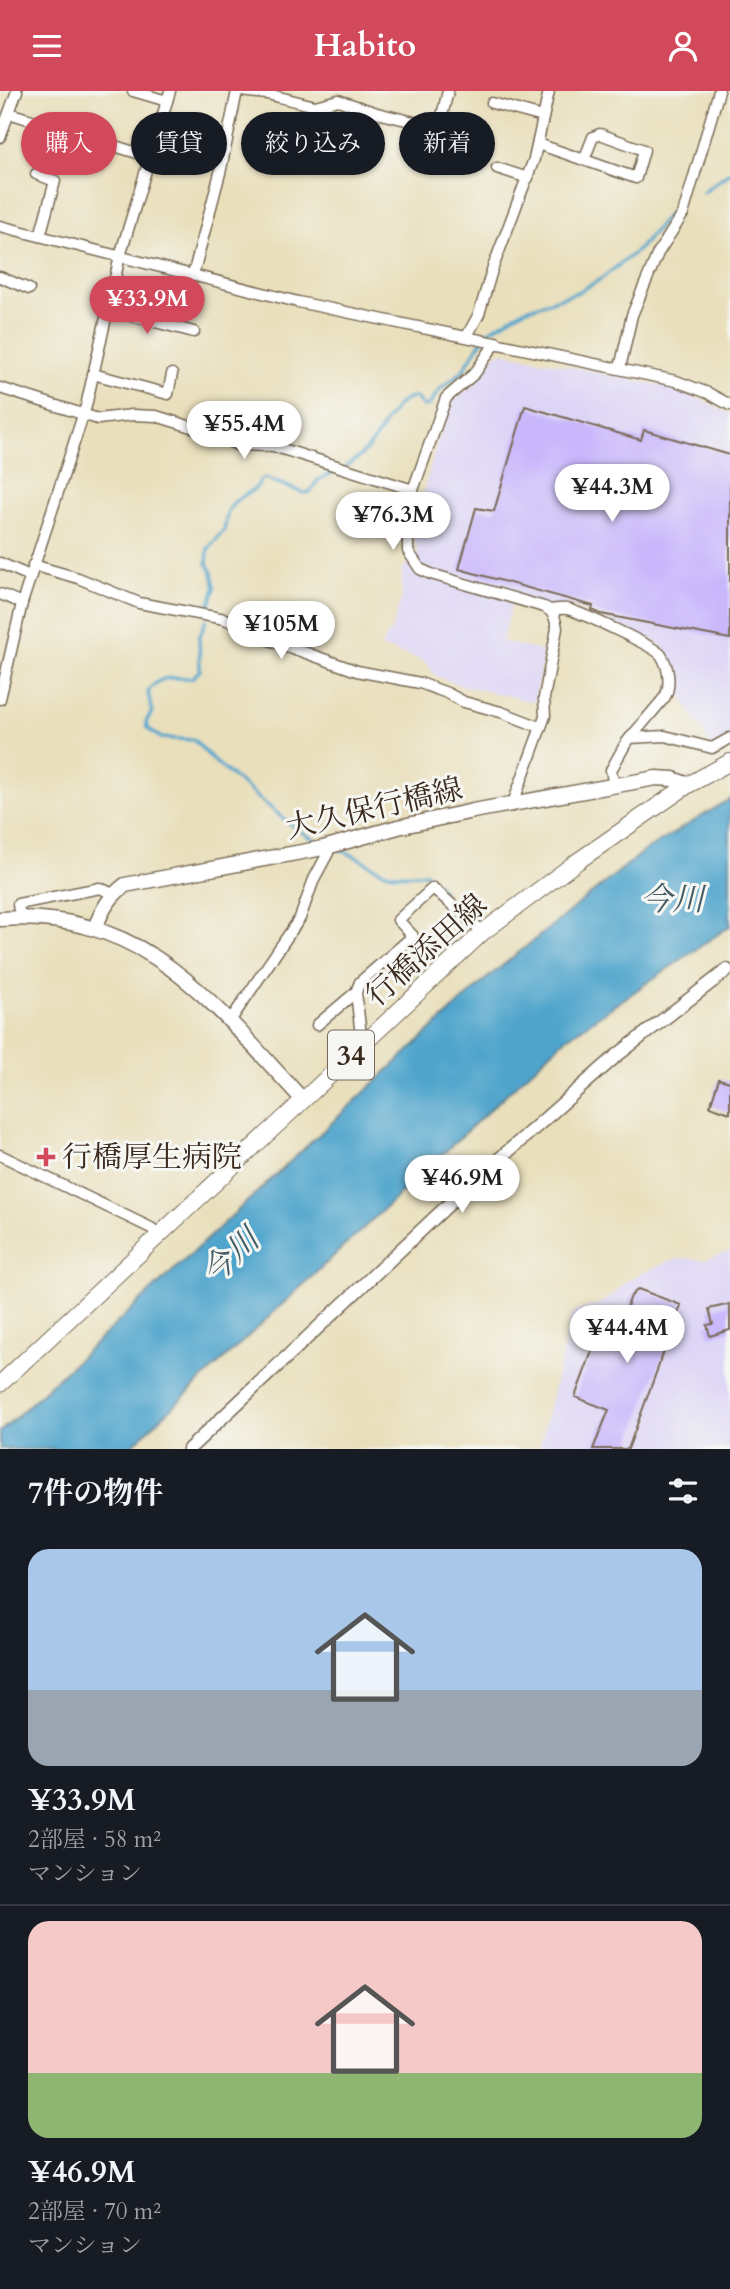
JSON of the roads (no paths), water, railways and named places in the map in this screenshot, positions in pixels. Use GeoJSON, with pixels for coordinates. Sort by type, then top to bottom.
{"type":"FeatureCollection","features":[{"type":"Feature","properties":{"kind":"main road","name":"行橋添田線"},"geometry":{"type":"LineString","coordinates":[[0,1384],[483,932],[578,861],[688,785],[730,762]]}},
{"type":"Feature","properties":{"kind":"main road","name":"大久保行橋線"},"geometry":{"type":"LineString","coordinates":[[113,894],[125,885],[323,848],[398,827],[473,811],[656,778],[673,779],[688,785]]}},
{"type":"Feature","properties":{"kind":"main road"},"geometry":{"type":"LineString","coordinates":[[95,928],[103,908],[113,894]]}},
{"type":"Feature","properties":{"kind":"main road"},"geometry":{"type":"LineString","coordinates":[[0,919],[61,922],[95,928],[125,939],[192,983],[303,1100]]}},
{"type":"Feature","properties":{"kind":"street"},"geometry":{"type":"LineString","coordinates":[[0,137],[17,91]]}},
{"type":"Feature","properties":{"kind":"street"},"geometry":{"type":"LineString","coordinates":[[133,91],[169,96]]}},
{"type":"Feature","properties":{"kind":"street"},"geometry":{"type":"LineString","coordinates":[[193,275],[239,91],[267,94],[314,106],[340,95],[377,113],[439,128],[448,91]]}},
{"type":"Feature","properties":{"kind":"street"},"geometry":{"type":"LineString","coordinates":[[620,368],[632,314],[658,253],[683,214],[719,91]]}},
{"type":"Feature","properties":{"kind":"street"},"geometry":{"type":"LineString","coordinates":[[467,337],[479,314],[492,270],[528,178],[538,144],[547,92]]}},
{"type":"Feature","properties":{"kind":"street"},"geometry":{"type":"LineString","coordinates":[[492,103],[543,117]]}},
{"type":"Feature","properties":{"kind":"street"},"geometry":{"type":"LineString","coordinates":[[9,113],[131,151]]}},
{"type":"Feature","properties":{"kind":"street"},"geometry":{"type":"LineString","coordinates":[[538,144],[584,160],[636,178],[644,149],[600,134],[593,137],[584,160]]}},
{"type":"Feature","properties":{"kind":"street"},"geometry":{"type":"LineString","coordinates":[[497,168],[528,178]]}},
{"type":"Feature","properties":{"kind":"street"},"geometry":{"type":"LineString","coordinates":[[39,175],[55,181],[40,236]]}},
{"type":"Feature","properties":{"kind":"street"},"geometry":{"type":"LineString","coordinates":[[0,699],[22,603],[83,416],[120,256],[145,175]]}},
{"type":"Feature","properties":{"kind":"street"},"geometry":{"type":"LineString","coordinates":[[0,226],[60,239],[298,302],[676,381],[730,405]]}},
{"type":"Feature","properties":{"kind":"street"},"geometry":{"type":"LineString","coordinates":[[0,277],[29,289]]}},
{"type":"Feature","properties":{"kind":"street"},"geometry":{"type":"LineString","coordinates":[[108,310],[194,332]]}},
{"type":"Feature","properties":{"kind":"street"},"geometry":{"type":"LineString","coordinates":[[496,342],[475,373],[446,398],[413,490],[408,551],[421,569],[431,574],[551,610],[564,608],[660,654],[669,681],[668,690],[630,738],[611,771],[614,786]]}},
{"type":"Feature","properties":{"kind":"street"},"geometry":{"type":"LineString","coordinates":[[93,374],[168,394],[172,375]]}},
{"type":"Feature","properties":{"kind":"street"},"geometry":{"type":"LineString","coordinates":[[0,388],[98,419],[132,415],[156,417],[211,433],[237,445],[273,446],[413,490]]}},
{"type":"Feature","properties":{"kind":"street"},"geometry":{"type":"LineString","coordinates":[[0,563],[78,578],[139,603],[225,619],[264,638],[357,671],[420,683],[464,702],[540,727]]}},
{"type":"Feature","properties":{"kind":"street"},"geometry":{"type":"LineString","coordinates":[[0,594],[22,603]]}},
{"type":"Feature","properties":{"kind":"street"},"geometry":{"type":"LineString","coordinates":[[512,806],[545,716],[544,698],[557,628],[551,610]]}},
{"type":"Feature","properties":{"kind":"street"},"geometry":{"type":"LineString","coordinates":[[630,738],[665,736],[712,748],[730,738]]}},
{"type":"Feature","properties":{"kind":"street"},"geometry":{"type":"LineString","coordinates":[[230,1021],[300,918],[314,879],[328,853],[323,848]]}},
{"type":"Feature","properties":{"kind":"street"},"geometry":{"type":"LineString","coordinates":[[20,918],[18,904],[100,888],[113,894]]}},
{"type":"Feature","properties":{"kind":"street"},"geometry":{"type":"LineString","coordinates":[[317,1025],[356,992],[360,982],[413,936],[398,920],[433,888],[483,932]]}},
{"type":"Feature","properties":{"kind":"street"},"geometry":{"type":"LineString","coordinates":[[189,1449],[473,1182],[615,1057],[728,969]]}},
{"type":"Feature","properties":{"kind":"street"},"geometry":{"type":"LineString","coordinates":[[356,992],[362,1045]]}},
{"type":"Feature","properties":{"kind":"street"},"geometry":{"type":"LineString","coordinates":[[0,1155],[159,1234]]}},
{"type":"Feature","properties":{"kind":"water","name":"今川"},"geometry":{"type":"Polygon","coordinates":[[[730,799],[730,926],[564,1040],[128,1449],[0,1449],[0,1432],[486,979],[643,852],[730,799]]]}},
{"type":"Feature","properties":{"kind":"waterway"},"geometry":{"type":"LineString","coordinates":[[703,192],[730,172]]}},
{"type":"Feature","properties":{"kind":"waterway"},"geometry":{"type":"LineString","coordinates":[[346,466],[360,457],[371,445],[401,403],[415,397],[423,406],[429,405],[441,388],[462,372],[487,332],[524,310],[578,292],[601,279],[639,249],[670,213]]}},
{"type":"Feature","properties":{"kind":"waterway"},"geometry":{"type":"LineString","coordinates":[[208,611],[215,588],[207,563],[208,549],[224,530],[228,511],[234,502],[256,488],[265,478],[304,493],[310,492],[318,480],[339,470]]}},
{"type":"Feature","properties":{"kind":"waterway"},"geometry":{"type":"LineString","coordinates":[[206,620],[199,638],[200,670],[192,678],[162,679],[153,686],[148,692],[152,712],[146,722],[147,728],[161,738],[194,740],[214,761],[296,829],[317,841]]}},
{"type":"Feature","properties":{"kind":"waterway"},"geometry":{"type":"LineString","coordinates":[[338,849],[385,872],[405,875],[426,873],[443,890]]}},
{"type":"Feature","properties":{"kind":"place","name":"行橋厚生病院"},"geometry":{"type":"Point","coordinates":[46,1157]}}]}
